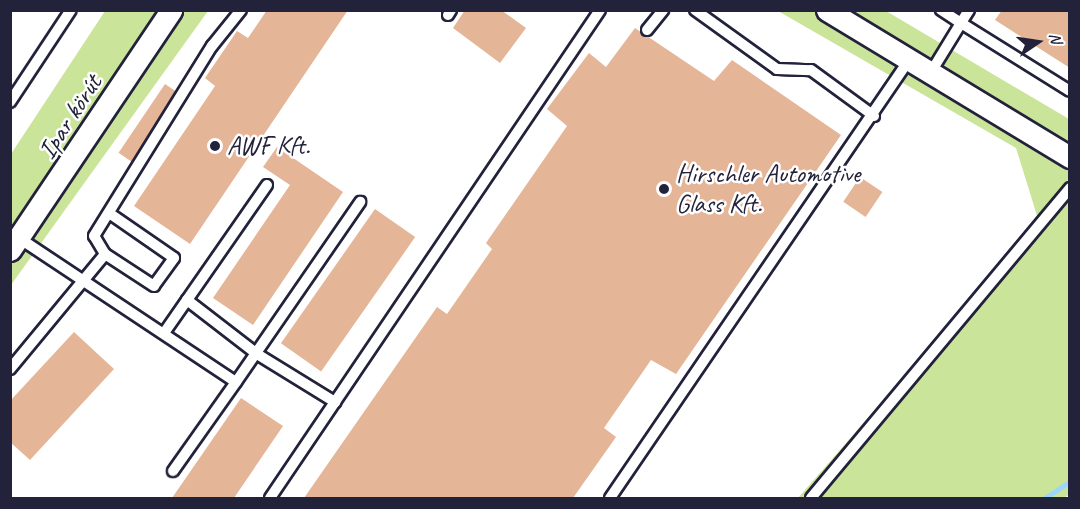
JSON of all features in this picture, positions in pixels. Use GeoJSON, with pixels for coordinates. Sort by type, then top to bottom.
{"type":"FeatureCollection","features":[{"type":"Feature","properties":{"kind":"street","name":"Ipar körút"},"geometry":{"type":"LineString","coordinates":[[15,244],[171,10]]}},
{"type":"Feature","properties":{"kind":"street"},"geometry":{"type":"LineString","coordinates":[[836,13],[1070,157]]}},
{"type":"Feature","properties":{"kind":"lane"},"geometry":{"type":"LineString","coordinates":[[10,102],[71,10]]}},
{"type":"Feature","properties":{"kind":"lane"},"geometry":{"type":"LineString","coordinates":[[109,213],[174,258],[154,286],[105,254],[94,236],[212,46],[241,10]]}},
{"type":"Feature","properties":{"kind":"lane"},"geometry":{"type":"LineString","coordinates":[[270,498],[600,10]]}},
{"type":"Feature","properties":{"kind":"lane"},"geometry":{"type":"LineString","coordinates":[[647,30],[663,10]]}},
{"type":"Feature","properties":{"kind":"lane"},"geometry":{"type":"LineString","coordinates":[[695,10],[777,69],[811,70],[874,116]]}},
{"type":"Feature","properties":{"kind":"lane"},"geometry":{"type":"LineString","coordinates":[[941,10],[1070,91]]}},
{"type":"Feature","properties":{"kind":"lane"},"geometry":{"type":"LineString","coordinates":[[931,72],[969,10]]}},
{"type":"Feature","properties":{"kind":"lane"},"geometry":{"type":"LineString","coordinates":[[610,498],[874,116],[909,60]]}},
{"type":"Feature","properties":{"kind":"lane"},"geometry":{"type":"LineString","coordinates":[[164,333],[267,185]]}},
{"type":"Feature","properties":{"kind":"lane"},"geometry":{"type":"LineString","coordinates":[[811,498],[1070,188]]}},
{"type":"Feature","properties":{"kind":"lane"},"geometry":{"type":"LineString","coordinates":[[173,471],[257,354],[360,202]]}},
{"type":"Feature","properties":{"kind":"lane"},"geometry":{"type":"LineString","coordinates":[[15,244],[83,282],[213,363],[236,382]]}},
{"type":"Feature","properties":{"kind":"lane"},"geometry":{"type":"LineString","coordinates":[[10,369],[105,254]]}},
{"type":"Feature","properties":{"kind":"lane"},"geometry":{"type":"LineString","coordinates":[[187,300],[257,354],[335,402]]}},
{"type":"Feature","properties":{"kind":"green space"},"geometry":{"type":"Polygon","coordinates":[[[105,11],[208,11],[11,285],[11,154],[105,11]]]}},
{"type":"Feature","properties":{"kind":"green space"},"geometry":{"type":"Polygon","coordinates":[[[778,11],[886,11],[1069,119],[1070,494],[1064,498],[798,498],[1039,222],[1016,148],[778,11]]]}},
{"type":"Feature","properties":{"kind":"building","name":"AWF Kft."},"geometry":{"type":"Polygon","coordinates":[[[267,10],[348,10],[190,244],[134,206],[215,86],[205,78],[237,31],[248,38],[267,10]]]}},
{"type":"Feature","properties":{"kind":"building"},"geometry":{"type":"Polygon","coordinates":[[[465,10],[501,10],[526,28],[500,63],[453,28],[465,10]]]}},
{"type":"Feature","properties":{"kind":"building"},"geometry":{"type":"Polygon","coordinates":[[[1002,10],[1070,10],[1070,68],[995,20],[1002,10]]]}},
{"type":"Feature","properties":{"kind":"building"},"geometry":{"type":"Polygon","coordinates":[[[635,28],[714,81],[732,60],[841,135],[676,374],[651,360],[604,428],[616,437],[573,498],[304,498],[437,307],[447,314],[492,249],[486,243],[567,126],[547,109],[589,53],[606,67],[635,28]]]}},
{"type":"Feature","properties":{"kind":"building"},"geometry":{"type":"Polygon","coordinates":[[[165,84],[180,94],[134,163],[119,153],[165,84]]]}},
{"type":"Feature","properties":{"kind":"building"},"geometry":{"type":"Polygon","coordinates":[[[277,147],[343,192],[253,325],[213,298],[290,185],[263,167],[277,147]]]}},
{"type":"Feature","properties":{"kind":"building"},"geometry":{"type":"Polygon","coordinates":[[[860,177],[882,192],[866,217],[843,202],[860,177]]]}},
{"type":"Feature","properties":{"kind":"building"},"geometry":{"type":"Polygon","coordinates":[[[375,209],[415,237],[321,371],[281,343],[375,209]]]}},
{"type":"Feature","properties":{"kind":"building"},"geometry":{"type":"Polygon","coordinates":[[[74,332],[114,369],[30,460],[10,442],[10,401],[74,332]]]}},
{"type":"Feature","properties":{"kind":"building"},"geometry":{"type":"Polygon","coordinates":[[[241,398],[283,426],[234,498],[172,498],[241,398]]]}},
{"type":"Feature","properties":{"kind":"waterway"},"geometry":{"type":"LineString","coordinates":[[1045,498],[1070,481]]}},
{"type":"Feature","properties":{"kind":"place","name":"AWF Kft."},"geometry":{"type":"Point","coordinates":[215,146]}},
{"type":"Feature","properties":{"kind":"place","name":"Hirschler Automotive Glass Kft."},"geometry":{"type":"Point","coordinates":[664,189]}}]}
